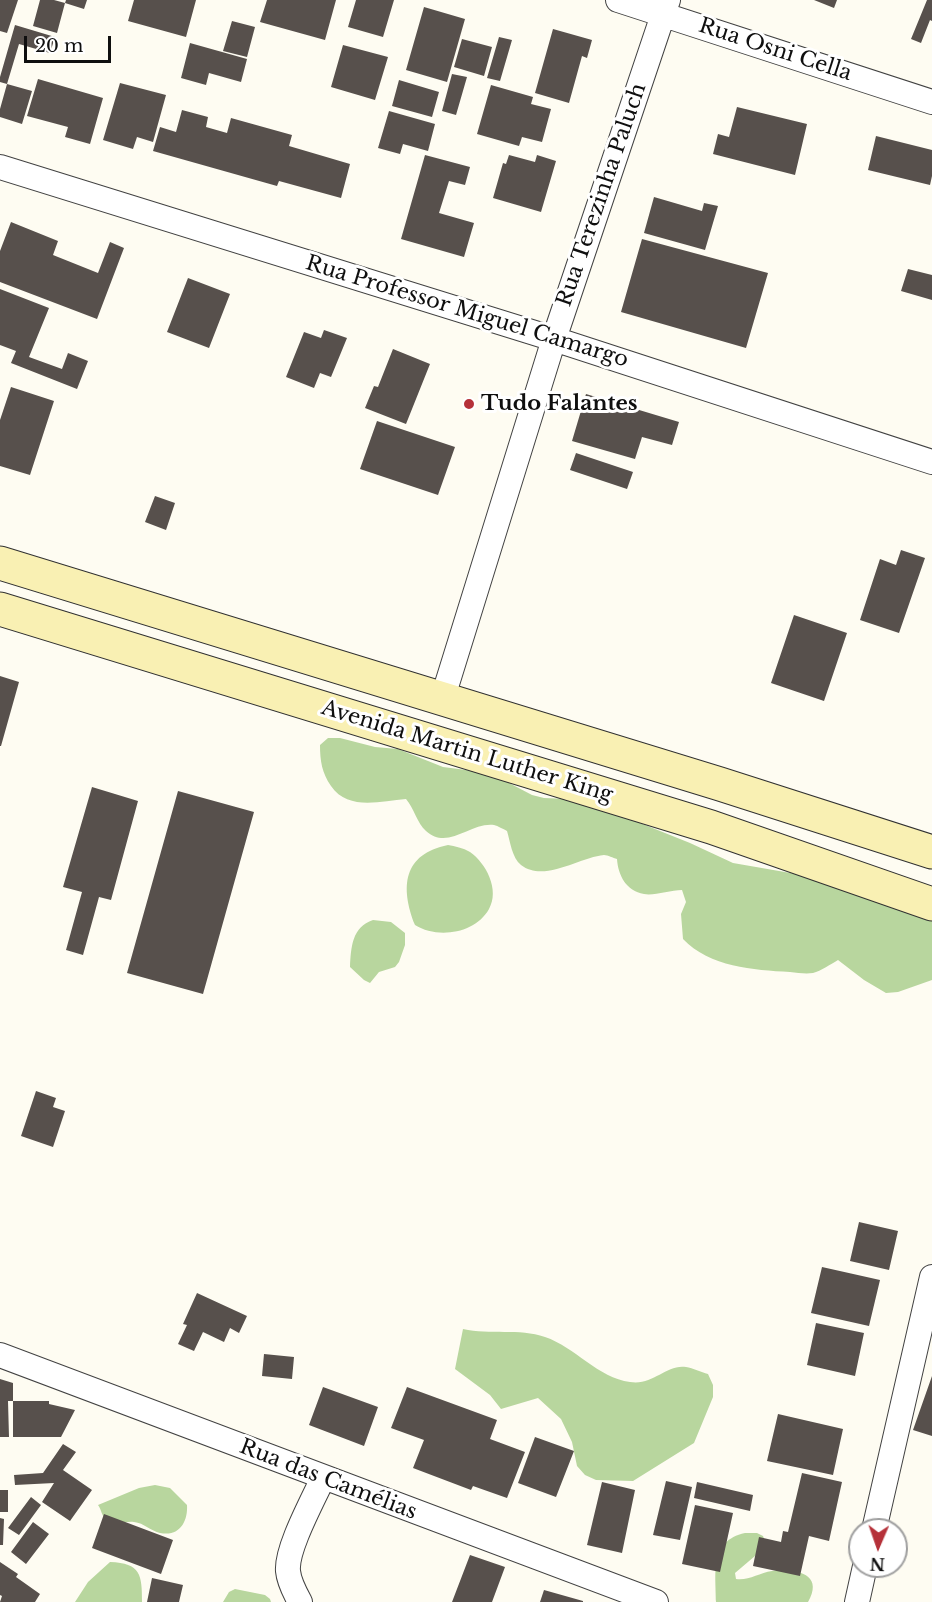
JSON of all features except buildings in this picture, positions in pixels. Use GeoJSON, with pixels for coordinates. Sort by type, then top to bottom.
{"type":"FeatureCollection","features":[{"type":"Feature","properties":{"kind":"main road","name":"Avenida Martin Luther King"},"geometry":{"type":"LineString","coordinates":[[0,563],[720,784],[932,852]]}},
{"type":"Feature","properties":{"kind":"main road","name":"Avenida Martin Luther King"},"geometry":{"type":"LineString","coordinates":[[0,609],[711,827],[932,904]]}},
{"type":"Feature","properties":{"kind":"street","name":"Rua Osni Cella"},"geometry":{"type":"LineString","coordinates":[[618,0],[666,7],[932,102]]}},
{"type":"Feature","properties":{"kind":"street","name":"Rua Terezinha Paluch"},"geometry":{"type":"LineString","coordinates":[[442,700],[554,339],[666,7]]}},
{"type":"Feature","properties":{"kind":"street","name":"Rua Professor Miguel Camargo"},"geometry":{"type":"LineString","coordinates":[[0,166],[554,339],[932,462]]}},
{"type":"Feature","properties":{"kind":"street"},"geometry":{"type":"LineString","coordinates":[[877,1518],[932,1280]]}},
{"type":"Feature","properties":{"kind":"street","name":"Rua das Camélias"},"geometry":{"type":"LineString","coordinates":[[0,1355],[656,1602]]}},
{"type":"Feature","properties":{"kind":"street"},"geometry":{"type":"LineString","coordinates":[[300,1602],[288,1573],[288,1564],[291,1551],[323,1478]]}},
{"type":"Feature","properties":{"kind":"street"},"geometry":{"type":"LineString","coordinates":[[857,1602],[862,1578]]}},
{"type":"Feature","properties":{"kind":"green space"},"geometry":{"type":"Polygon","coordinates":[[[328,738],[340,738],[375,747],[398,749],[443,767],[490,773],[532,795],[569,799],[615,813],[733,863],[802,875],[927,918],[932,921],[932,980],[898,992],[886,993],[838,960],[819,971],[808,973],[747,968],[706,956],[683,939],[681,914],[686,902],[682,890],[644,894],[632,890],[619,871],[617,859],[607,855],[562,868],[530,870],[515,858],[507,831],[497,826],[476,827],[443,838],[434,836],[423,828],[406,799],[365,803],[346,799],[331,786],[321,762],[320,745],[328,738]]]}},
{"type":"Feature","properties":{"kind":"green space"},"geometry":{"type":"Polygon","coordinates":[[[448,845],[470,852],[481,863],[490,878],[492,902],[483,917],[475,924],[455,932],[434,932],[415,925],[410,911],[407,885],[414,864],[422,856],[433,849],[448,845]]]}},
{"type":"Feature","properties":{"kind":"green space"},"geometry":{"type":"Polygon","coordinates":[[[373,920],[391,922],[405,933],[405,945],[395,967],[379,972],[370,983],[350,967],[354,939],[361,927],[373,920]]]}},
{"type":"Feature","properties":{"kind":"green space"},"geometry":{"type":"Polygon","coordinates":[[[463,1329],[525,1333],[545,1337],[607,1375],[630,1382],[646,1381],[679,1367],[691,1368],[708,1374],[713,1385],[713,1397],[694,1443],[633,1481],[596,1480],[585,1475],[577,1466],[572,1442],[561,1419],[538,1398],[501,1409],[490,1395],[455,1369],[463,1329]]]}},
{"type":"Feature","properties":{"kind":"green space"},"geometry":{"type":"Polygon","coordinates":[[[155,1485],[170,1488],[187,1505],[184,1522],[173,1533],[160,1533],[134,1522],[111,1522],[104,1517],[98,1505],[139,1488],[155,1485]]]}},
{"type":"Feature","properties":{"kind":"green space"},"geometry":{"type":"Polygon","coordinates":[[[745,1533],[757,1533],[763,1536],[765,1541],[755,1556],[735,1573],[736,1579],[781,1570],[805,1574],[813,1585],[808,1602],[716,1602],[716,1570],[720,1551],[733,1537],[745,1533]]]}},
{"type":"Feature","properties":{"kind":"green space"},"geometry":{"type":"Polygon","coordinates":[[[110,1562],[128,1565],[138,1572],[142,1602],[75,1602],[88,1582],[110,1562]]]}},
{"type":"Feature","properties":{"kind":"green space"},"geometry":{"type":"Polygon","coordinates":[[[235,1589],[265,1595],[271,1602],[223,1602],[229,1592],[235,1589]]]}},
{"type":"Feature","properties":{"kind":"place","name":"Tudo Falantes"},"geometry":{"type":"Point","coordinates":[469,404]}}]}
